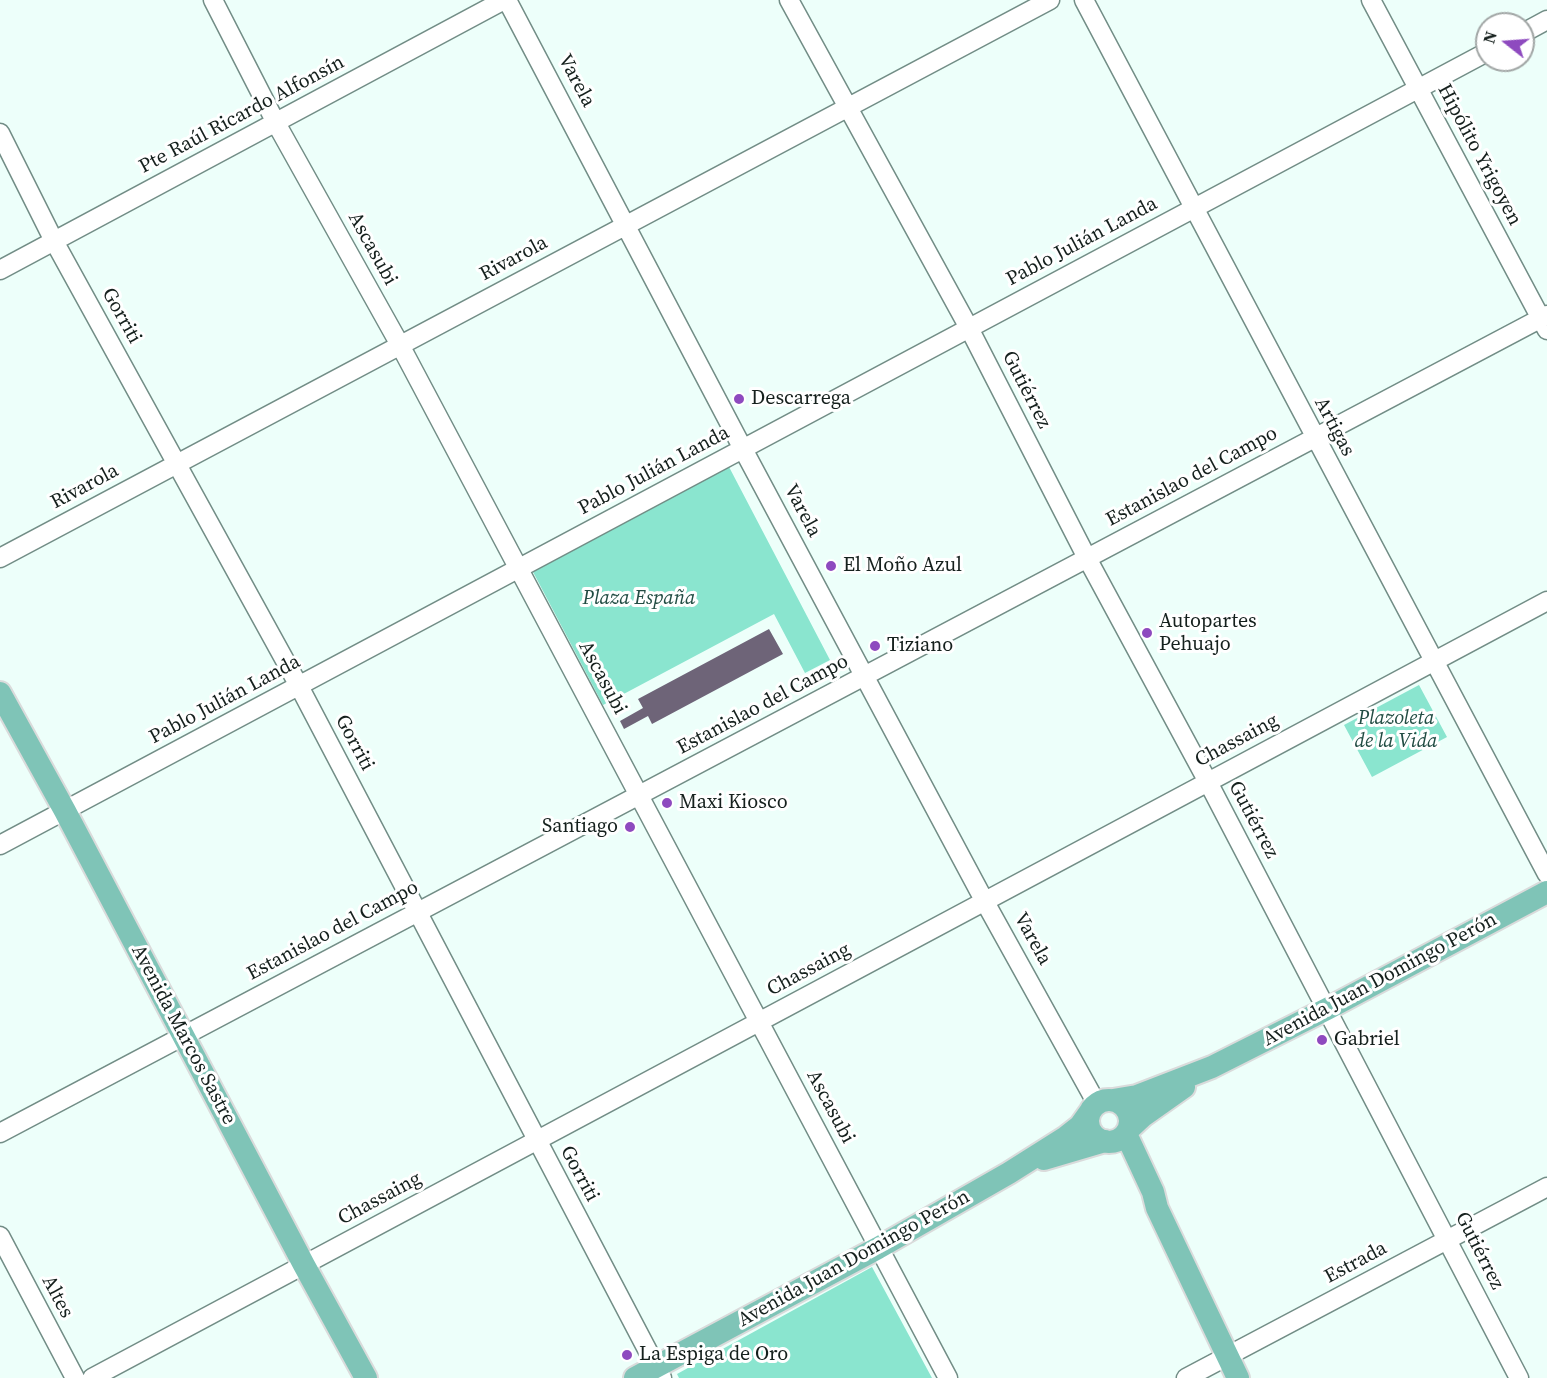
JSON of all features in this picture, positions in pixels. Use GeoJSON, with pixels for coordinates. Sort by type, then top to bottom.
{"type":"FeatureCollection","features":[{"type":"Feature","properties":{"kind":"main road","name":"Avenida Marcos Sastre"},"geometry":{"type":"LineString","coordinates":[[0,693],[366,1378]]}},
{"type":"Feature","properties":{"kind":"main road","name":"Avenida Juan Domingo Perón"},"geometry":{"type":"LineString","coordinates":[[635,1378],[659,1373],[1009,1173],[1066,1137],[1100,1106],[1137,1096],[1212,1067],[1327,1009],[1547,892]]}},
{"type":"Feature","properties":{"kind":"main road","name":"Avenida Juan Domingo Perón"},"geometry":{"type":"LineString","coordinates":[[1009,1173],[1046,1158],[1116,1136],[1212,1067]]}},
{"type":"Feature","properties":{"kind":"main road"},"geometry":{"type":"LineString","coordinates":[[1100,1106],[1125,1107],[1129,1113],[1130,1120],[1116,1136],[1095,1136],[1091,1131],[1089,1119],[1100,1106]]}},
{"type":"Feature","properties":{"kind":"main road"},"geometry":{"type":"LineString","coordinates":[[1116,1136],[1153,1192],[1157,1208],[1238,1378]]}},
{"type":"Feature","properties":{"kind":"street","name":"Ascasubi"},"geometry":{"type":"LineString","coordinates":[[213,0],[276,123],[400,345],[519,568],[948,1378]]}},
{"type":"Feature","properties":{"kind":"street","name":"Pte Raúl Ricardo Alfonsín"},"geometry":{"type":"LineString","coordinates":[[0,270],[506,0]]}},
{"type":"Feature","properties":{"kind":"street","name":"Varela"},"geometry":{"type":"LineString","coordinates":[[506,0],[985,902],[1100,1106]]}},
{"type":"Feature","properties":{"kind":"street","name":"Gutiérrez"},"geometry":{"type":"LineString","coordinates":[[789,0],[969,328],[1087,558],[1208,782],[1519,1378]]}},
{"type":"Feature","properties":{"kind":"street","name":"Rivarola"},"geometry":{"type":"LineString","coordinates":[[0,558],[1050,0]]}},
{"type":"Feature","properties":{"kind":"street","name":"Artigas"},"geometry":{"type":"LineString","coordinates":[[1084,0],[1547,874]]}},
{"type":"Feature","properties":{"kind":"street","name":"Hipólito Yrigoyen"},"geometry":{"type":"LineString","coordinates":[[1371,0],[1545,321]]}},
{"type":"Feature","properties":{"kind":"street","name":"Pablo Julián Landa"},"geometry":{"type":"LineString","coordinates":[[0,845],[1475,58]]}},
{"type":"Feature","properties":{"kind":"street","name":"Gorriti"},"geometry":{"type":"LineString","coordinates":[[0,133],[54,241],[299,686],[659,1373]]}},
{"type":"Feature","properties":{"kind":"street","name":"Estanislao del Campo"},"geometry":{"type":"LineString","coordinates":[[0,1133],[1314,438],[1545,321]]}},
{"type":"Feature","properties":{"kind":"street","name":"Chassaing"},"geometry":{"type":"LineString","coordinates":[[92,1378],[1547,601]]}},
{"type":"Feature","properties":{"kind":"street","name":"Estrada"},"geometry":{"type":"LineString","coordinates":[[1186,1378],[1547,1187]]}},
{"type":"Feature","properties":{"kind":"street","name":"Altes"},"geometry":{"type":"LineString","coordinates":[[0,1236],[75,1378]]}},
{"type":"Feature","properties":{"kind":"green space","name":"Plaza España"},"geometry":{"type":"Polygon","coordinates":[[[728,465],[830,660],[805,673],[774,614],[603,705],[532,570],[728,465]]]}},
{"type":"Feature","properties":{"kind":"green space","name":"Plazoleta de la Vida"},"geometry":{"type":"Polygon","coordinates":[[[1419,685],[1447,737],[1372,777],[1344,725],[1419,685]]]}},
{"type":"Feature","properties":{"kind":"green space"},"geometry":{"type":"Polygon","coordinates":[[[872,1267],[932,1378],[679,1378],[677,1374],[872,1267]]]}},
{"type":"Feature","properties":{"kind":"building"},"geometry":{"type":"Polygon","coordinates":[[[769,629],[783,654],[652,724],[648,716],[624,729],[620,721],[643,708],[638,699],[769,629]]]}},
{"type":"Feature","properties":{"kind":"place","name":"Descarrega"},"geometry":{"type":"Point","coordinates":[739,399]}},
{"type":"Feature","properties":{"kind":"place","name":"El Moño Azul"},"geometry":{"type":"Point","coordinates":[831,566]}},
{"type":"Feature","properties":{"kind":"place","name":"Autopartes Pehuajo"},"geometry":{"type":"Point","coordinates":[1147,633]}},
{"type":"Feature","properties":{"kind":"place","name":"Tiziano"},"geometry":{"type":"Point","coordinates":[875,646]}},
{"type":"Feature","properties":{"kind":"place","name":"Maxi Kiosco"},"geometry":{"type":"Point","coordinates":[667,803]}},
{"type":"Feature","properties":{"kind":"place","name":"Santiago"},"geometry":{"type":"Point","coordinates":[630,827]}},
{"type":"Feature","properties":{"kind":"place","name":"Gabriel"},"geometry":{"type":"Point","coordinates":[1322,1040]}},
{"type":"Feature","properties":{"kind":"place","name":"La Espiga de Oro"},"geometry":{"type":"Point","coordinates":[627,1355]}}]}
